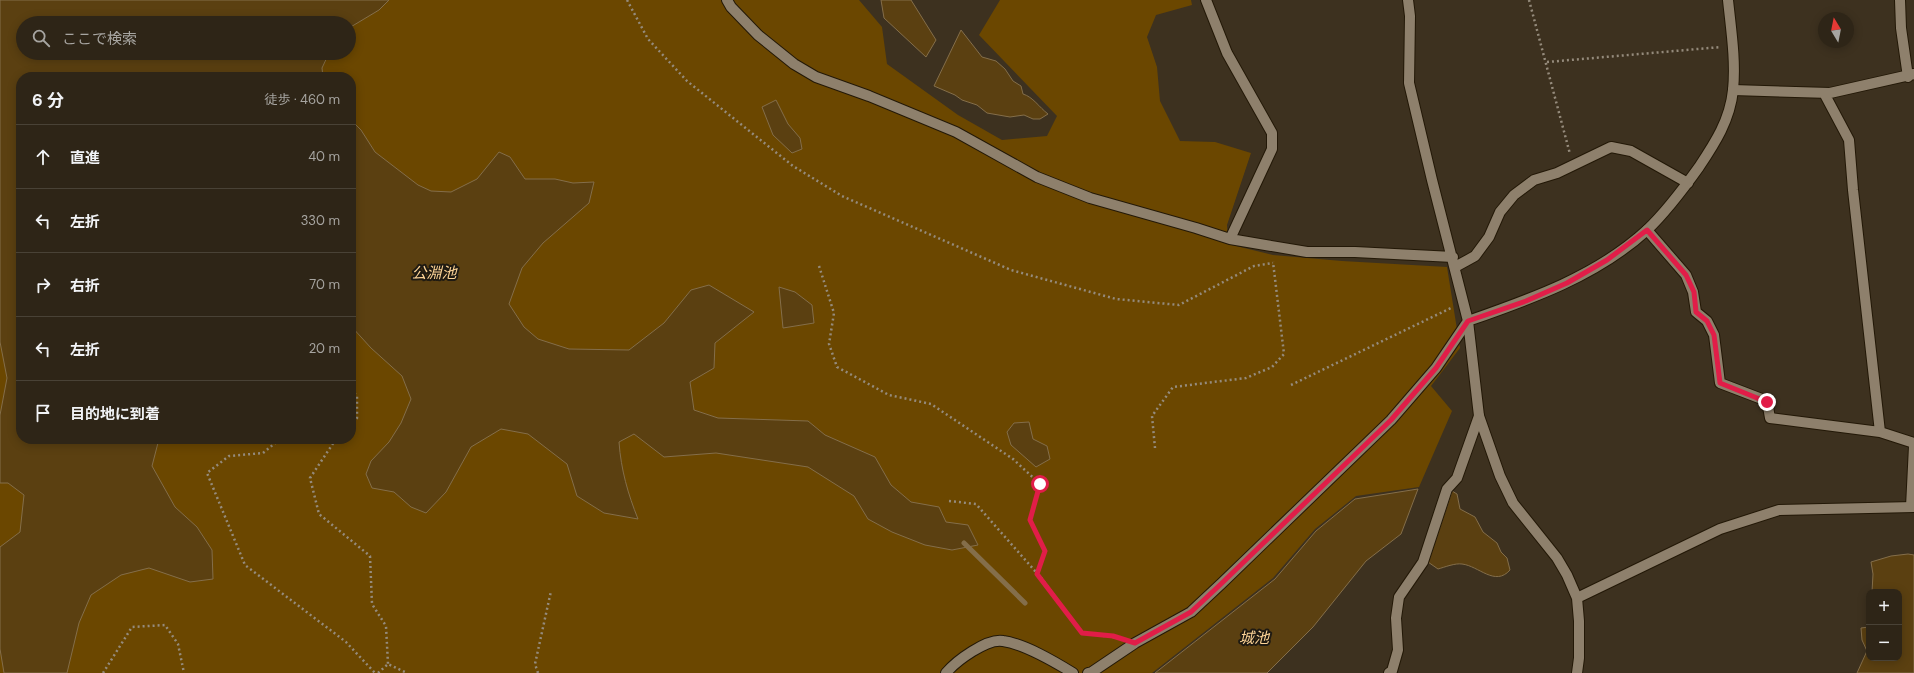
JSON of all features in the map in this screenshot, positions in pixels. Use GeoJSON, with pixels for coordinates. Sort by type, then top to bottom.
{"type":"FeatureCollection","features":[{"type":"Feature","properties":{"kind":"street"},"geometry":{"type":"LineString","coordinates":[[727,0],[731,7],[758,35],[794,64],[816,77],[869,96],[956,132],[1038,177],[1090,198],[1230,239],[1307,252],[1355,252],[1454,262],[1475,256],[1489,237],[1500,212],[1514,195],[1534,180],[1557,173],[1611,147],[1631,150],[1688,183]]}},
{"type":"Feature","properties":{"kind":"street"},"geometry":{"type":"LineString","coordinates":[[1206,0],[1227,53],[1272,133],[1272,149],[1230,239]]}},
{"type":"Feature","properties":{"kind":"street"},"geometry":{"type":"LineString","coordinates":[[1408,0],[1410,16],[1409,83],[1468,321],[1479,416],[1500,476],[1513,503],[1557,558],[1577,598],[1579,621],[1579,658],[1577,673]]}},
{"type":"Feature","properties":{"kind":"street"},"geometry":{"type":"LineString","coordinates":[[1088,673],[1092,672],[1135,643],[1191,612],[1391,420],[1436,368],[1468,321],[1526,301],[1567,283],[1607,260],[1647,230],[1688,183],[1716,141],[1726,119],[1733,90],[1732,46],[1728,0]]}},
{"type":"Feature","properties":{"kind":"street"},"geometry":{"type":"LineString","coordinates":[[1733,90],[1824,92],[1911,76],[1901,28],[1900,0]]}},
{"type":"Feature","properties":{"kind":"street"},"geometry":{"type":"LineString","coordinates":[[1824,92],[1849,140],[1853,190],[1880,432]]}},
{"type":"Feature","properties":{"kind":"street"},"geometry":{"type":"LineString","coordinates":[[1647,230],[1686,275],[1694,292],[1696,312],[1707,321],[1714,335],[1720,383],[1767,402],[1770,418],[1880,432],[1914,443]]}},
{"type":"Feature","properties":{"kind":"street"},"geometry":{"type":"LineString","coordinates":[[1389,673],[1392,671],[1398,650],[1396,618],[1399,597],[1423,562],[1447,489],[1457,478],[1479,416]]}},
{"type":"Feature","properties":{"kind":"street"},"geometry":{"type":"LineString","coordinates":[[1577,598],[1720,530],[1779,510],[1913,507],[1914,446]]}},
{"type":"Feature","properties":{"kind":"street"},"geometry":{"type":"LineString","coordinates":[[946,673],[974,649],[1002,640],[1052,660],[1073,673]]}},
{"type":"Feature","properties":{"kind":"path"},"geometry":{"type":"LineString","coordinates":[[627,0],[648,39],[687,81],[793,166],[842,196],[1011,270],[1116,299],[1179,305],[1254,266],[1273,262]]}},
{"type":"Feature","properties":{"kind":"path"},"geometry":{"type":"LineString","coordinates":[[1529,0],[1573,166]]}},
{"type":"Feature","properties":{"kind":"path"},"geometry":{"type":"LineString","coordinates":[[1546,62],[1732,46]]}},
{"type":"Feature","properties":{"kind":"path"},"geometry":{"type":"LineString","coordinates":[[1155,448],[1152,416],[1173,387],[1246,378],[1272,367],[1284,354],[1270,246]]}},
{"type":"Feature","properties":{"kind":"path"},"geometry":{"type":"LineString","coordinates":[[819,266],[834,314],[830,344],[837,367],[889,395],[931,404],[1013,459],[1040,484],[1030,520],[1045,551],[1037,574]]}},
{"type":"Feature","properties":{"kind":"path"},"geometry":{"type":"LineString","coordinates":[[1291,385],[1464,302]]}},
{"type":"Feature","properties":{"kind":"path"},"geometry":{"type":"LineString","coordinates":[[356,395],[356,419]]}},
{"type":"Feature","properties":{"kind":"path"},"geometry":{"type":"LineString","coordinates":[[274,444],[263,453],[229,456],[207,473],[245,565],[346,642],[376,673],[388,664]]}},
{"type":"Feature","properties":{"kind":"path"},"geometry":{"type":"LineString","coordinates":[[333,444],[310,478],[319,514],[370,556],[372,604],[386,626],[388,664]]}},
{"type":"Feature","properties":{"kind":"path"},"geometry":{"type":"LineString","coordinates":[[949,500],[976,504],[1037,574],[1082,633],[1113,636],[1135,643]]}},
{"type":"Feature","properties":{"kind":"path"},"geometry":{"type":"LineString","coordinates":[[538,673],[535,664],[551,591]]}},
{"type":"Feature","properties":{"kind":"path"},"geometry":{"type":"LineString","coordinates":[[103,673],[132,627],[165,625],[178,644],[184,673]]}},
{"type":"Feature","properties":{"kind":"path"},"geometry":{"type":"LineString","coordinates":[[388,664],[407,673]]}},
{"type":"Feature","properties":{"kind":"shaded area"},"geometry":{"type":"Polygon","coordinates":[[[0,0],[859,0],[882,27],[887,64],[958,115],[1002,140],[1047,136],[1057,116],[979,35],[1000,0],[1191,0],[1192,5],[1156,15],[1147,37],[1157,67],[1160,101],[1180,141],[1215,142],[1251,153],[1227,225],[1228,244],[1273,255],[1342,261],[1447,267],[1460,348],[1431,386],[1452,411],[1419,487],[1356,496],[1315,529],[1273,578],[1152,673],[0,673],[0,0]]]}},
{"type":"Feature","properties":{"kind":"water"},"geometry":{"type":"Polygon","coordinates":[[[0,0],[389,0],[379,10],[356,24],[356,16],[16,16],[16,60],[326,60],[322,68],[322,72],[16,72],[16,444],[158,444],[152,466],[175,507],[197,527],[212,550],[213,579],[190,582],[149,568],[121,575],[91,595],[79,623],[67,673],[4,673],[0,649],[0,547],[20,532],[24,495],[8,483],[0,483],[0,415],[7,378],[0,342],[0,0]]]}},
{"type":"Feature","properties":{"kind":"water"},"geometry":{"type":"Polygon","coordinates":[[[881,0],[911,0],[936,40],[926,57],[884,18],[881,0]]]}},
{"type":"Feature","properties":{"kind":"water"},"geometry":{"type":"Polygon","coordinates":[[[961,30],[982,57],[996,61],[1005,69],[1013,81],[1021,86],[1023,94],[1027,95],[1048,114],[1040,119],[1033,119],[1024,115],[1010,117],[987,113],[977,105],[962,100],[955,95],[934,86],[961,30]]]}},
{"type":"Feature","properties":{"kind":"water"},"geometry":{"type":"Polygon","coordinates":[[[776,100],[788,124],[800,138],[802,149],[792,153],[773,135],[762,107],[776,100]]]}},
{"type":"Feature","properties":{"kind":"water","name":"公淵池"},"geometry":{"type":"Polygon","coordinates":[[[356,125],[361,130],[375,152],[418,185],[431,191],[451,192],[477,179],[499,152],[510,157],[525,179],[555,179],[573,183],[594,182],[589,203],[543,243],[522,268],[509,304],[524,327],[538,339],[569,349],[629,350],[664,323],[691,290],[709,285],[754,312],[715,343],[714,368],[690,382],[694,410],[718,418],[808,421],[825,435],[875,457],[891,485],[911,502],[939,507],[946,522],[968,525],[978,545],[952,550],[925,545],[892,532],[868,519],[854,496],[808,467],[716,453],[664,457],[634,434],[619,442],[621,462],[631,500],[638,519],[604,513],[577,496],[567,464],[528,434],[501,429],[471,447],[446,492],[426,513],[411,507],[394,492],[372,488],[366,474],[371,461],[389,442],[401,423],[411,399],[402,376],[371,348],[356,332],[356,125]]]}},
{"type":"Feature","properties":{"kind":"water"},"geometry":{"type":"Polygon","coordinates":[[[779,287],[795,292],[812,305],[814,323],[783,328],[779,287]]]}},
{"type":"Feature","properties":{"kind":"water"},"geometry":{"type":"Polygon","coordinates":[[[1029,422],[1033,439],[1047,446],[1050,459],[1036,467],[1011,445],[1007,432],[1014,423],[1029,422]]]}},
{"type":"Feature","properties":{"kind":"water","name":"城池"},"geometry":{"type":"Polygon","coordinates":[[[1418,489],[1401,534],[1366,561],[1313,627],[1267,673],[1155,673],[1275,579],[1316,531],[1355,499],[1418,489]]]}},
{"type":"Feature","properties":{"kind":"water"},"geometry":{"type":"Polygon","coordinates":[[[1452,491],[1457,494],[1460,509],[1475,517],[1483,532],[1497,543],[1501,552],[1507,558],[1510,570],[1504,575],[1499,577],[1493,576],[1462,564],[1438,569],[1428,562],[1452,491]]]}},
{"type":"Feature","properties":{"kind":"water"},"geometry":{"type":"Polygon","coordinates":[[[1908,554],[1914,555],[1914,673],[1857,673],[1866,653],[1866,661],[1902,661],[1902,589],[1872,589],[1873,574],[1871,562],[1891,556],[1908,554]]]}},
{"type":"Feature","properties":{"kind":"water"},"geometry":{"type":"Polygon","coordinates":[[[1866,627],[1866,649],[1862,640],[1861,628],[1866,627]]]}},
{"type":"Feature","properties":{"kind":"waterway"},"geometry":{"type":"LineString","coordinates":[[964,543],[1025,603]]}},
{"type":"Feature","properties":{"kind":"route"},"geometry":{"type":"LineString","coordinates":[[1040,484],[1030,520],[1045,551],[1037,574],[1082,633],[1113,636],[1135,643],[1191,612],[1328,481],[1391,420],[1436,368],[1468,321],[1526,301],[1567,283],[1607,260],[1647,230],[1686,275],[1694,292],[1696,312],[1707,321],[1714,335],[1720,383],[1767,402]]}}]}
